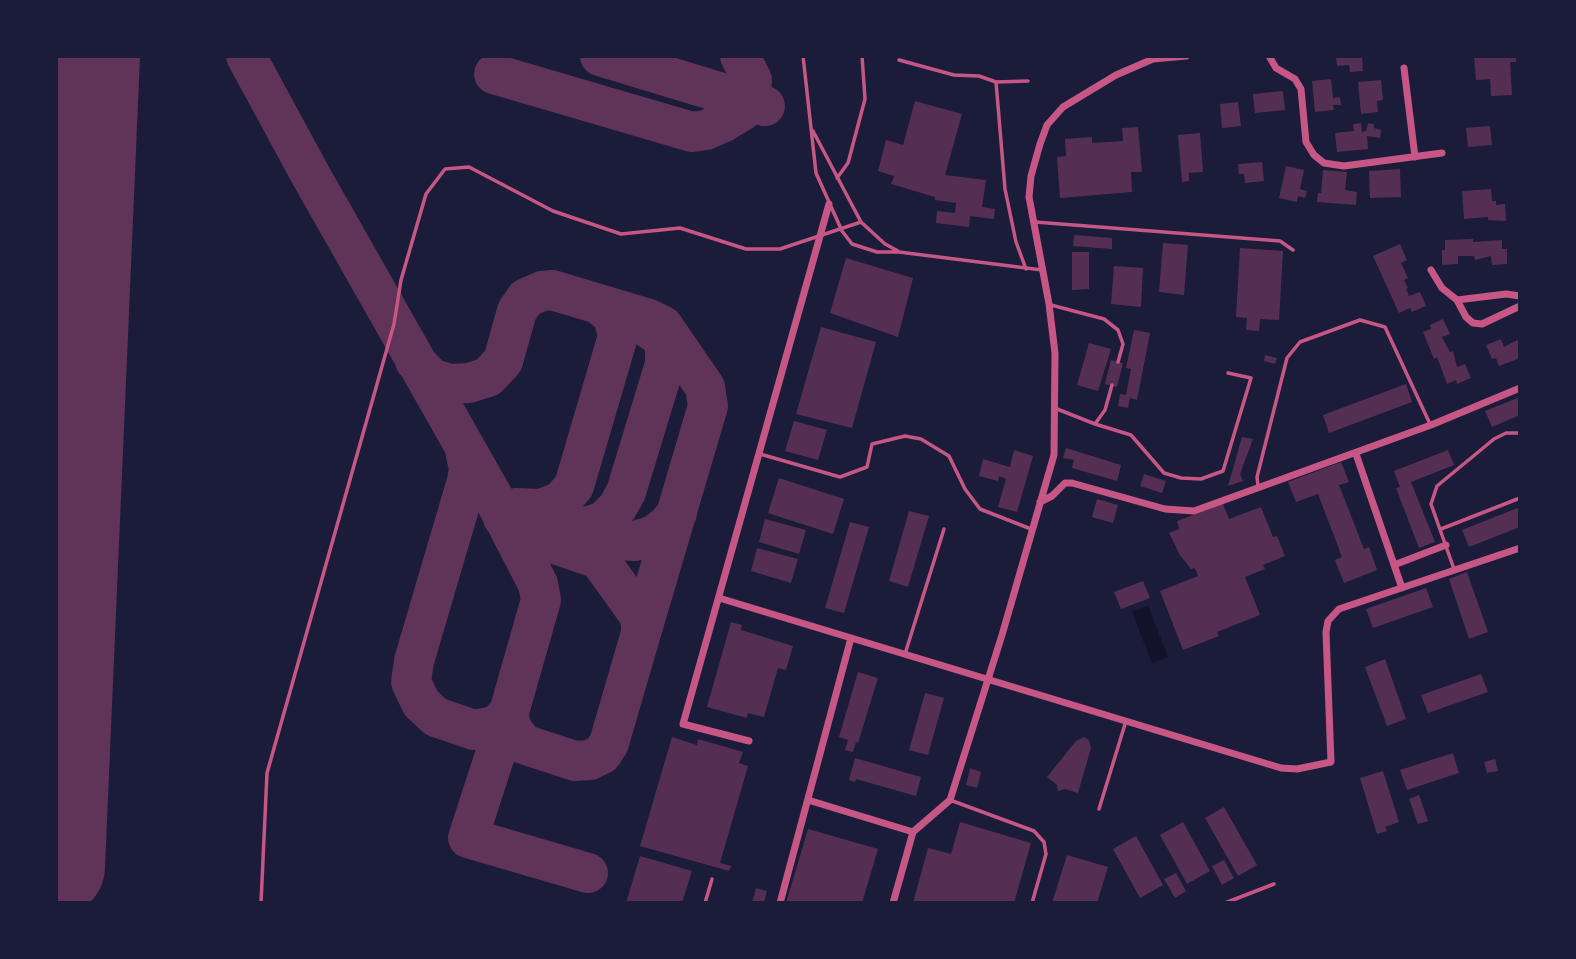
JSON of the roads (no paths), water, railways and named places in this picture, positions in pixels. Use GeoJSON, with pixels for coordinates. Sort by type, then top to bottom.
{"type":"FeatureCollection","features":[{"type":"Feature","properties":{"kind":"street"},"geometry":{"type":"LineString","coordinates":[[893,903],[913,832],[950,800],[989,678],[1054,455],[1055,353],[1049,304],[1029,197],[1031,176],[1047,125],[1063,107],[1152,57],[1186,56]]}},
{"type":"Feature","properties":{"kind":"street"},"geometry":{"type":"LineString","coordinates":[[1269,56],[1276,68],[1295,79],[1301,89],[1306,142],[1314,155],[1324,163],[1344,166],[1443,153]]}},
{"type":"Feature","properties":{"kind":"street"},"geometry":{"type":"LineString","coordinates":[[1404,68],[1415,157]]}},
{"type":"Feature","properties":{"kind":"street"},"geometry":{"type":"LineString","coordinates":[[749,741],[683,724],[830,204]]}},
{"type":"Feature","properties":{"kind":"street"},"geometry":{"type":"LineString","coordinates":[[1431,270],[1442,288],[1457,300],[1466,317],[1474,323],[1482,324],[1520,306]]}},
{"type":"Feature","properties":{"kind":"street"},"geometry":{"type":"LineString","coordinates":[[1457,300],[1507,294],[1520,296]]}},
{"type":"Feature","properties":{"kind":"street"},"geometry":{"type":"LineString","coordinates":[[1040,502],[1052,496],[1065,483],[1072,483],[1165,509],[1194,511],[1356,454],[1520,388]]}},
{"type":"Feature","properties":{"kind":"street"},"geometry":{"type":"LineString","coordinates":[[1356,454],[1402,588]]}},
{"type":"Feature","properties":{"kind":"street"},"geometry":{"type":"LineString","coordinates":[[1394,565],[1446,545]]}},
{"type":"Feature","properties":{"kind":"street"},"geometry":{"type":"LineString","coordinates":[[719,598],[1281,768],[1297,769],[1331,762],[1326,632],[1328,621],[1339,610],[1520,548]]}},
{"type":"Feature","properties":{"kind":"street"},"geometry":{"type":"LineString","coordinates":[[780,903],[851,638]]}},
{"type":"Feature","properties":{"kind":"street"},"geometry":{"type":"LineString","coordinates":[[808,800],[913,832]]}},
{"type":"Feature","properties":{"kind":"lane"},"geometry":{"type":"LineString","coordinates":[[803,56],[816,173],[841,229],[852,244],[877,252],[899,252],[1043,270]]}},
{"type":"Feature","properties":{"kind":"lane"},"geometry":{"type":"LineString","coordinates":[[837,178],[848,163],[866,99],[862,56]]}},
{"type":"Feature","properties":{"kind":"lane"},"geometry":{"type":"LineString","coordinates":[[898,60],[954,75],[979,76],[996,82],[1028,81]]}},
{"type":"Feature","properties":{"kind":"lane"},"geometry":{"type":"LineString","coordinates":[[996,82],[1005,190],[1016,242],[1026,269]]}},
{"type":"Feature","properties":{"kind":"lane"},"geometry":{"type":"LineString","coordinates":[[812,130],[861,222],[885,244],[899,252]]}},
{"type":"Feature","properties":{"kind":"lane"},"geometry":{"type":"LineString","coordinates":[[261,903],[267,773],[394,324],[401,280],[426,194],[445,169],[469,167],[553,211],[621,234],[680,228],[746,249],[780,249],[861,222]]}},
{"type":"Feature","properties":{"kind":"lane"},"geometry":{"type":"LineString","coordinates":[[1033,222],[1280,241],[1293,250]]}},
{"type":"Feature","properties":{"kind":"lane"},"geometry":{"type":"LineString","coordinates":[[1049,304],[1104,319],[1118,330],[1123,344],[1118,362]]}},
{"type":"Feature","properties":{"kind":"lane"},"geometry":{"type":"LineString","coordinates":[[1259,488],[1257,477],[1287,358],[1300,342],[1360,320],[1385,327],[1431,425]]}},
{"type":"Feature","properties":{"kind":"lane"},"geometry":{"type":"LineString","coordinates":[[1055,408],[1131,435],[1164,473],[1181,478],[1201,479],[1223,471],[1251,378],[1228,373]]}},
{"type":"Feature","properties":{"kind":"lane"},"geometry":{"type":"LineString","coordinates":[[1095,424],[1105,410],[1112,385]]}},
{"type":"Feature","properties":{"kind":"lane"},"geometry":{"type":"LineString","coordinates":[[1455,570],[1431,504],[1437,486],[1494,439],[1506,433],[1520,433]]}},
{"type":"Feature","properties":{"kind":"lane"},"geometry":{"type":"LineString","coordinates":[[760,454],[840,477],[867,467],[872,444],[905,436],[921,439],[949,456],[965,489],[979,509],[1032,529]]}},
{"type":"Feature","properties":{"kind":"lane"},"geometry":{"type":"LineString","coordinates":[[1440,529],[1520,498]]}},
{"type":"Feature","properties":{"kind":"lane"},"geometry":{"type":"LineString","coordinates":[[905,654],[944,529]]}},
{"type":"Feature","properties":{"kind":"lane"},"geometry":{"type":"LineString","coordinates":[[1099,809],[1126,721]]}},
{"type":"Feature","properties":{"kind":"lane"},"geometry":{"type":"LineString","coordinates":[[950,800],[1034,831],[1044,842],[1046,854],[1032,903]]}},
{"type":"Feature","properties":{"kind":"lane"},"geometry":{"type":"LineString","coordinates":[[705,903],[712,879]]}},
{"type":"Feature","properties":{"kind":"lane"},"geometry":{"type":"LineString","coordinates":[[1225,903],[1274,884]]}}]}
